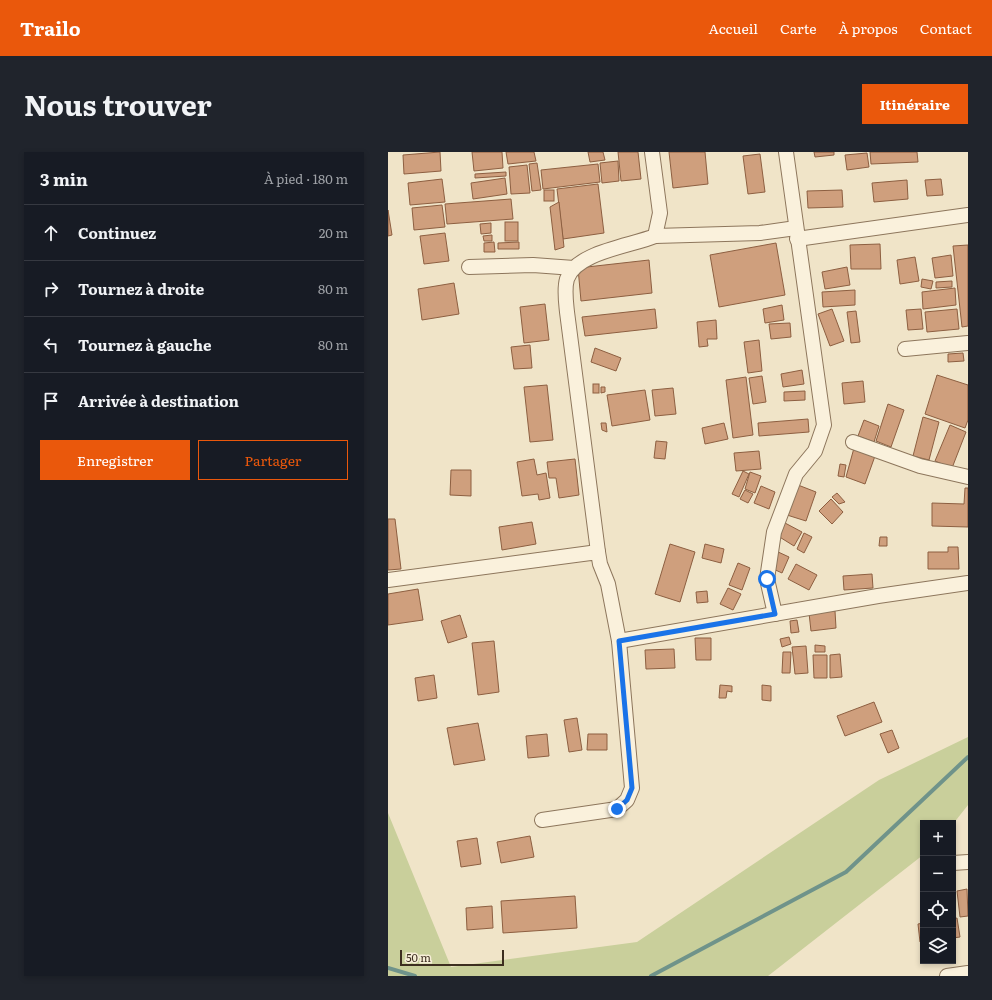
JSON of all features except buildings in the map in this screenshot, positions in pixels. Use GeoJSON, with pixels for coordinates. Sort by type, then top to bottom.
{"type":"FeatureCollection","features":[{"type":"Feature","properties":{"kind":"street"},"geometry":{"type":"LineString","coordinates":[[652,152],[660,212],[655,236]]}},
{"type":"Feature","properties":{"kind":"street"},"geometry":{"type":"LineString","coordinates":[[775,614],[767,579],[774,532],[796,474],[815,452],[824,426],[796,234],[786,152]]}},
{"type":"Feature","properties":{"kind":"street"},"geometry":{"type":"LineString","coordinates":[[542,820],[617,809],[627,800],[632,788],[619,641],[608,584],[600,564],[598,552],[567,312],[567,279],[574,268],[597,253],[639,243],[655,236],[760,233],[796,234],[968,215]]}},
{"type":"Feature","properties":{"kind":"street"},"geometry":{"type":"LineString","coordinates":[[469,267],[533,265],[574,268]]}},
{"type":"Feature","properties":{"kind":"street"},"geometry":{"type":"LineString","coordinates":[[905,349],[968,343]]}},
{"type":"Feature","properties":{"kind":"street"},"geometry":{"type":"LineString","coordinates":[[853,442],[920,466],[968,477]]}},
{"type":"Feature","properties":{"kind":"street"},"geometry":{"type":"LineString","coordinates":[[388,580],[598,552]]}},
{"type":"Feature","properties":{"kind":"street"},"geometry":{"type":"LineString","coordinates":[[619,641],[878,596],[968,583]]}},
{"type":"Feature","properties":{"kind":"street"},"geometry":{"type":"LineString","coordinates":[[956,863],[968,862]]}},
{"type":"Feature","properties":{"kind":"street"},"geometry":{"type":"LineString","coordinates":[[947,976],[968,973]]}},
{"type":"Feature","properties":{"kind":"green space"},"geometry":{"type":"Polygon","coordinates":[[[968,737],[968,805],[956,820],[920,820],[920,857],[768,976],[388,976],[388,813],[451,967],[637,942],[879,780],[968,737]]]}},
{"type":"Feature","properties":{"kind":"waterway"},"geometry":{"type":"LineString","coordinates":[[651,976],[846,872],[968,757]]}},
{"type":"Feature","properties":{"kind":"waterway"},"geometry":{"type":"LineString","coordinates":[[388,968],[415,976]]}},
{"type":"Feature","properties":{"kind":"route"},"geometry":{"type":"LineString","coordinates":[[617,809],[627,800],[632,788],[623,709],[619,641],[775,614],[767,579]]}}]}
